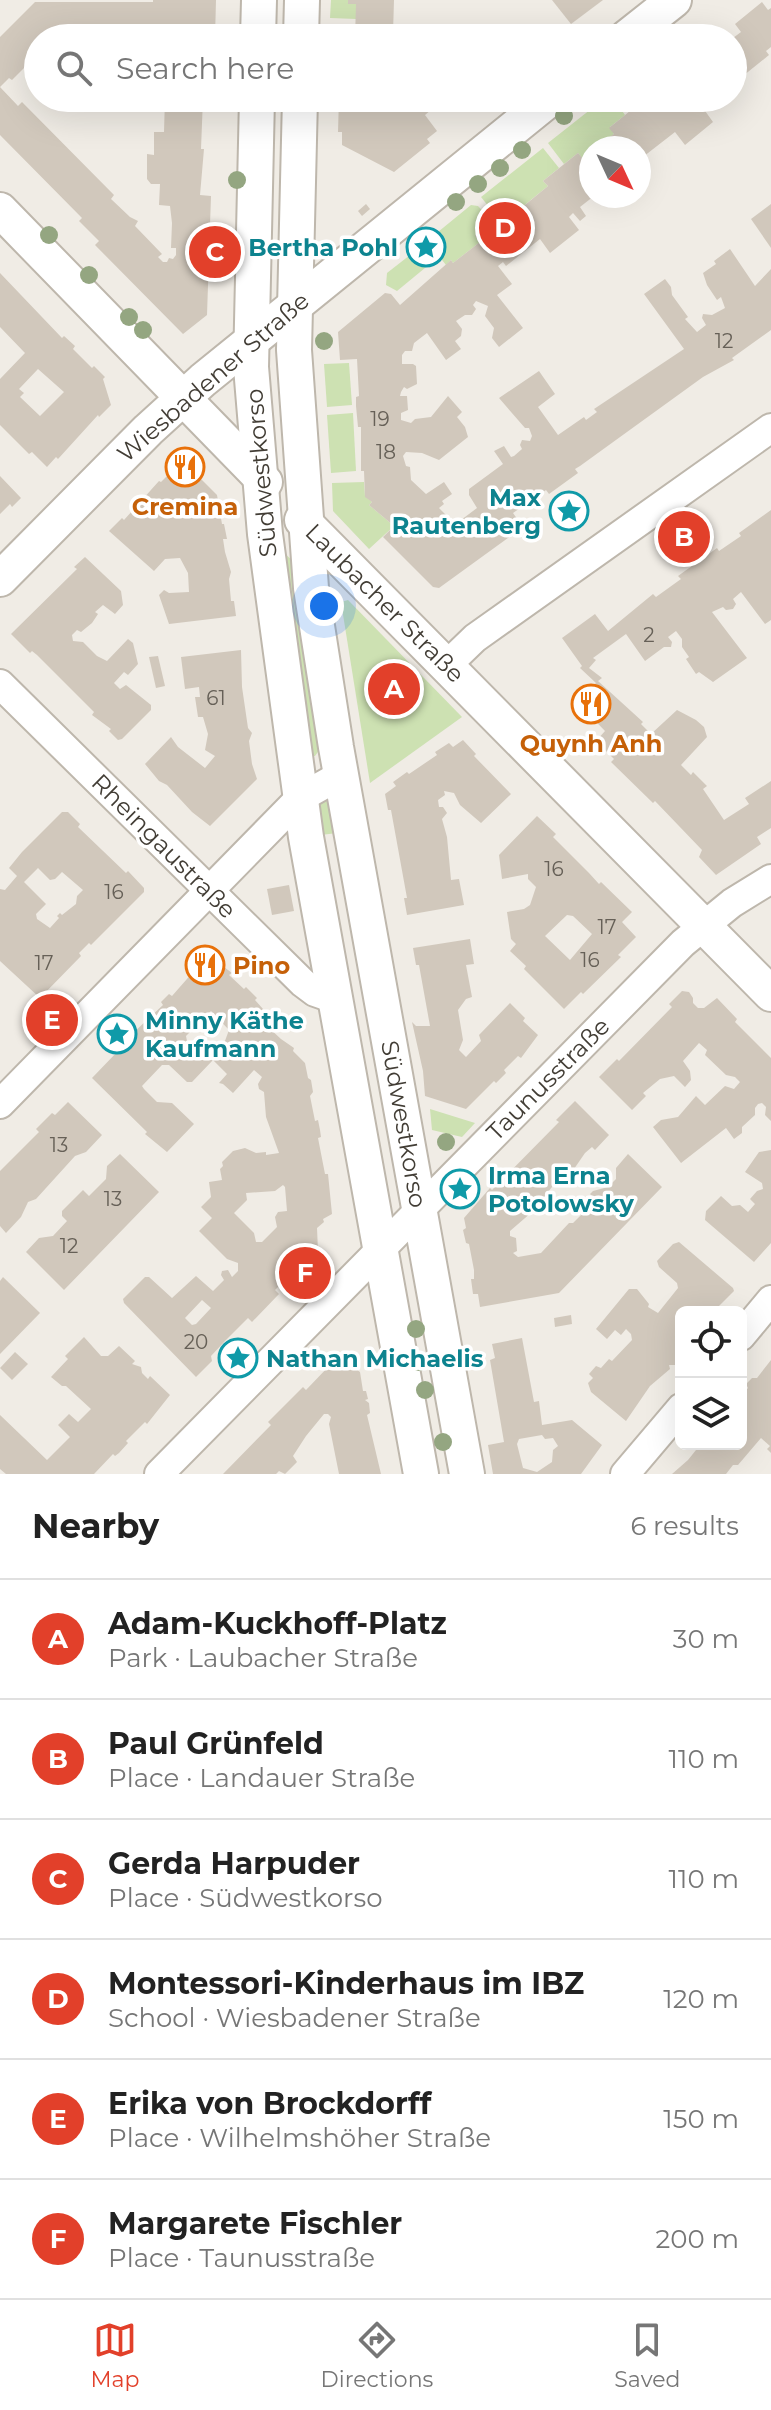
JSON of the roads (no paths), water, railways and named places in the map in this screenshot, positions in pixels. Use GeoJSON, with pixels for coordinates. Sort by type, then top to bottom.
{"type":"FeatureCollection","features":[{"type":"Feature","properties":{"kind":"street"},"geometry":{"type":"LineString","coordinates":[[258,24],[259,0]]}},
{"type":"Feature","properties":{"kind":"street"},"geometry":{"type":"LineString","coordinates":[[301,24],[302,0]]}},
{"type":"Feature","properties":{"kind":"street"},"geometry":{"type":"LineString","coordinates":[[644,24],[674,0]]}},
{"type":"Feature","properties":{"kind":"street","name":"Südwestkorso"},"geometry":{"type":"LineString","coordinates":[[257,112],[251,340],[259,477],[300,798],[421,1474]]}},
{"type":"Feature","properties":{"kind":"street","name":"Südwestkorso"},"geometry":{"type":"LineString","coordinates":[[300,112],[294,350],[311,588],[341,775],[467,1474]]}},
{"type":"Feature","properties":{"kind":"street","name":"Wiesbadener Straße"},"geometry":{"type":"LineString","coordinates":[[0,579],[182,399],[534,112]]}},
{"type":"Feature","properties":{"kind":"street","name":"Laubacher Straße"},"geometry":{"type":"LineString","coordinates":[[0,210],[182,399],[771,994]]}},
{"type":"Feature","properties":{"kind":"street"},"geometry":{"type":"LineString","coordinates":[[447,665],[475,638],[771,428]]}},
{"type":"Feature","properties":{"kind":"street","name":"Rheingaustraße"},"geometry":{"type":"LineString","coordinates":[[0,684],[303,983],[315,992],[335,999]]}},
{"type":"Feature","properties":{"kind":"street"},"geometry":{"type":"LineString","coordinates":[[0,1104],[300,798],[341,775]]}},
{"type":"Feature","properties":{"kind":"street","name":"Taunusstraße"},"geometry":{"type":"LineString","coordinates":[[159,1474],[703,925],[771,879]]}},
{"type":"Feature","properties":{"kind":"street"},"geometry":{"type":"LineString","coordinates":[[747,1329],[771,1300]]}},
{"type":"Feature","properties":{"kind":"street"},"geometry":{"type":"LineString","coordinates":[[625,1474],[675,1415]]}},
{"type":"Feature","properties":{"kind":"place","name":"Montessori-Kinderhaus im IBZ"},"geometry":{"type":"Point","coordinates":[505,228]}},
{"type":"Feature","properties":{"kind":"place","name":"Bertha Pohl"},"geometry":{"type":"Point","coordinates":[426,247]}},
{"type":"Feature","properties":{"kind":"place","name":"Gerda Harpuder"},"geometry":{"type":"Point","coordinates":[215,252]}},
{"type":"Feature","properties":{"kind":"place","name":"Cremina"},"geometry":{"type":"Point","coordinates":[185,467]}},
{"type":"Feature","properties":{"kind":"place","name":"Max Rautenberg"},"geometry":{"type":"Point","coordinates":[569,511]}},
{"type":"Feature","properties":{"kind":"place","name":"Paul Grünfeld"},"geometry":{"type":"Point","coordinates":[684,537]}},
{"type":"Feature","properties":{"kind":"place","name":"Adam-Kuckhoff-Platz"},"geometry":{"type":"Point","coordinates":[394,689]}},
{"type":"Feature","properties":{"kind":"place","name":"Quynh Anh"},"geometry":{"type":"Point","coordinates":[591,704]}},
{"type":"Feature","properties":{"kind":"place","name":"Pino"},"geometry":{"type":"Point","coordinates":[205,965]}},
{"type":"Feature","properties":{"kind":"place","name":"Erika von Brockdorff"},"geometry":{"type":"Point","coordinates":[52,1020]}},
{"type":"Feature","properties":{"kind":"place","name":"Minny Käthe Kaufmann"},"geometry":{"type":"Point","coordinates":[117,1034]}},
{"type":"Feature","properties":{"kind":"place","name":"Irma Erna Potolowsky"},"geometry":{"type":"Point","coordinates":[460,1189]}},
{"type":"Feature","properties":{"kind":"place","name":"Margarete Fischler"},"geometry":{"type":"Point","coordinates":[305,1273]}},
{"type":"Feature","properties":{"kind":"place","name":"Nathan Michaelis"},"geometry":{"type":"Point","coordinates":[238,1358]}}]}
